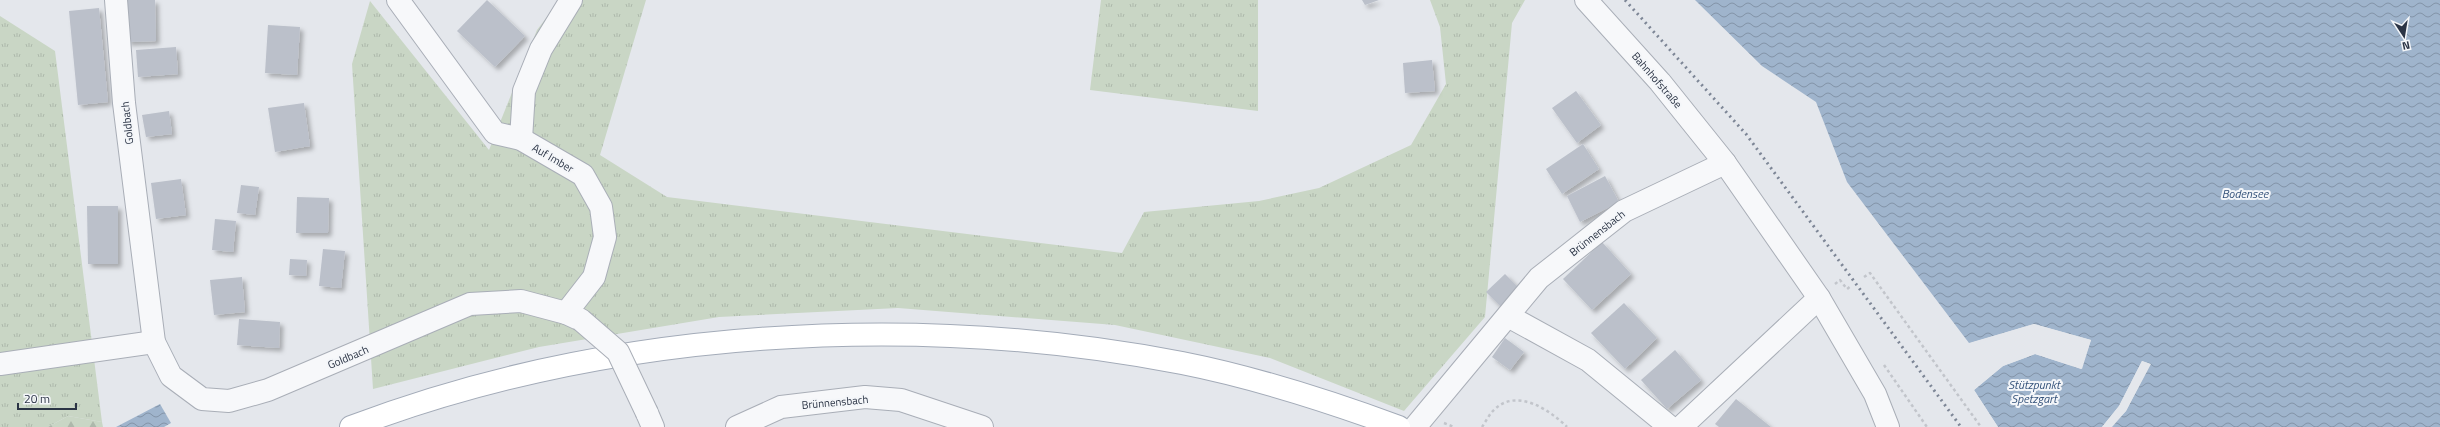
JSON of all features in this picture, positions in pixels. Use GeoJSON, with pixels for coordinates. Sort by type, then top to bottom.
{"type":"FeatureCollection","features":[{"type":"Feature","properties":{"kind":"main road"},"geometry":{"type":"LineString","coordinates":[[351,427],[450,395],[523,376],[605,359],[687,346],[770,338],[853,334],[936,335],[1020,340],[1102,350],[1184,364],[1284,390],[1395,426]]}},
{"type":"Feature","properties":{"kind":"street","name":"Goldbach"},"geometry":{"type":"LineString","coordinates":[[116,0],[128,136],[154,342],[170,376],[202,399],[229,401],[268,390],[470,304],[521,301],[574,317]]}},
{"type":"Feature","properties":{"kind":"street"},"geometry":{"type":"LineString","coordinates":[[398,0],[495,133],[521,139]]}},
{"type":"Feature","properties":{"kind":"street","name":"Auf Imber"},"geometry":{"type":"LineString","coordinates":[[571,0],[541,49],[524,91],[521,139],[583,175],[601,206],[605,237],[594,277],[574,317]]}},
{"type":"Feature","properties":{"kind":"street","name":"Bahnhofstraße"},"geometry":{"type":"LineString","coordinates":[[1586,0],[1660,82],[1826,292],[1875,394],[1888,427]]}},
{"type":"Feature","properties":{"kind":"street","name":"Brünnensbach"},"geometry":{"type":"LineString","coordinates":[[1414,427],[1539,278],[1624,210],[1725,163]]}},
{"type":"Feature","properties":{"kind":"street"},"geometry":{"type":"LineString","coordinates":[[1681,427],[1826,292]]}},
{"type":"Feature","properties":{"kind":"street"},"geometry":{"type":"LineString","coordinates":[[1508,316],[1588,360],[1670,427]]}},
{"type":"Feature","properties":{"kind":"street"},"geometry":{"type":"LineString","coordinates":[[574,317],[618,352],[650,420]]}},
{"type":"Feature","properties":{"kind":"street"},"geometry":{"type":"LineString","coordinates":[[0,364],[154,342]]}},
{"type":"Feature","properties":{"kind":"street","name":"Brünnensbach"},"geometry":{"type":"LineString","coordinates":[[737,427],[781,407],[865,398],[901,400],[982,427]]}},
{"type":"Feature","properties":{"kind":"path"},"geometry":{"type":"LineString","coordinates":[[1864,277],[1870,273],[1981,427]]}},
{"type":"Feature","properties":{"kind":"path"},"geometry":{"type":"LineString","coordinates":[[1826,292],[1840,280],[1847,289],[1851,286]]}},
{"type":"Feature","properties":{"kind":"path"},"geometry":{"type":"LineString","coordinates":[[1482,427],[1495,409],[1508,401],[1527,401],[1555,415],[1567,427]]}},
{"type":"Feature","properties":{"kind":"green space"},"geometry":{"type":"Polygon","coordinates":[[[560,0],[646,0],[600,155],[667,197],[1122,253],[1144,212],[1259,201],[1319,188],[1411,145],[1446,84],[1440,27],[1430,0],[1525,0],[1512,23],[1485,317],[1404,411],[1270,358],[1115,325],[898,308],[719,317],[539,347],[373,389],[352,64],[370,1],[489,150],[537,30],[560,0]]]}},
{"type":"Feature","properties":{"kind":"green space"},"geometry":{"type":"Polygon","coordinates":[[[1101,0],[1258,0],[1258,111],[1090,90],[1101,0]]]}},
{"type":"Feature","properties":{"kind":"green space"},"geometry":{"type":"Polygon","coordinates":[[[0,16],[55,51],[102,422],[68,416],[48,427],[0,427],[0,16]]]}},
{"type":"Feature","properties":{"kind":"green space"},"geometry":{"type":"Polygon","coordinates":[[[68,416],[102,422],[103,427],[48,427],[68,416]]]}},
{"type":"Feature","properties":{"kind":"water","name":"Bodensee"},"geometry":{"type":"Polygon","coordinates":[[[1695,0],[2440,0],[2440,427],[2112,427],[2126,411],[2150,364],[2142,361],[2119,406],[2102,427],[1998,427],[1974,390],[2003,366],[2035,354],[2081,369],[2091,340],[2034,324],[1969,343],[1847,182],[1816,102],[1762,66],[1695,0]]]}},
{"type":"Feature","properties":{"kind":"water"},"geometry":{"type":"Polygon","coordinates":[[[160,404],[171,423],[164,427],[116,427],[160,404]]]}},
{"type":"Feature","properties":{"kind":"pier"},"geometry":{"type":"Polygon","coordinates":[[[2034,324],[2091,340],[2082,369],[2035,354],[2003,366],[1974,390],[1998,427],[1996,427],[1972,390],[2002,364],[2035,352],[2080,366],[2088,342],[2034,326],[1970,345],[1967,344],[2034,324]]]}},
{"type":"Feature","properties":{"kind":"pier"},"geometry":{"type":"Polygon","coordinates":[[[2142,361],[2151,364],[2126,411],[2110,427],[2124,410],[2148,365],[2143,363],[2121,407],[2105,427],[2102,427],[2119,406],[2142,361]]]}},
{"type":"Feature","properties":{"kind":"building"},"geometry":{"type":"Polygon","coordinates":[[[126,0],[155,0],[156,41],[127,42],[126,0]]]}},
{"type":"Feature","properties":{"kind":"building"},"geometry":{"type":"Polygon","coordinates":[[[487,0],[525,36],[495,67],[457,31],[487,0]]]}},
{"type":"Feature","properties":{"kind":"building"},"geometry":{"type":"Polygon","coordinates":[[[1362,0],[1379,0],[1365,5],[1362,0]]]}},
{"type":"Feature","properties":{"kind":"building"},"geometry":{"type":"Polygon","coordinates":[[[99,8],[108,102],[78,105],[69,11],[99,8]]]}},
{"type":"Feature","properties":{"kind":"building"},"geometry":{"type":"Polygon","coordinates":[[[268,25],[300,27],[297,75],[265,73],[268,25]]]}},
{"type":"Feature","properties":{"kind":"building"},"geometry":{"type":"Polygon","coordinates":[[[176,47],[178,74],[138,77],[136,50],[176,47]]]}},
{"type":"Feature","properties":{"kind":"building"},"geometry":{"type":"Polygon","coordinates":[[[1432,60],[1435,91],[1405,93],[1403,63],[1432,60]]]}},
{"type":"Feature","properties":{"kind":"building"},"geometry":{"type":"Polygon","coordinates":[[[1576,91],[1601,125],[1577,143],[1552,108],[1576,91]]]}},
{"type":"Feature","properties":{"kind":"building"},"geometry":{"type":"Polygon","coordinates":[[[304,103],[310,146],[275,152],[268,108],[304,103]]]}},
{"type":"Feature","properties":{"kind":"building"},"geometry":{"type":"Polygon","coordinates":[[[169,111],[172,134],[146,137],[142,115],[169,111]]]}},
{"type":"Feature","properties":{"kind":"building"},"geometry":{"type":"Polygon","coordinates":[[[1583,144],[1599,169],[1562,194],[1546,169],[1583,144]]]}},
{"type":"Feature","properties":{"kind":"building"},"geometry":{"type":"Polygon","coordinates":[[[1605,176],[1619,202],[1580,222],[1567,196],[1605,176]]]}},
{"type":"Feature","properties":{"kind":"building"},"geometry":{"type":"Polygon","coordinates":[[[181,179],[186,215],[156,219],[151,183],[181,179]]]}},
{"type":"Feature","properties":{"kind":"building"},"geometry":{"type":"Polygon","coordinates":[[[241,185],[259,187],[255,215],[237,213],[241,185]]]}},
{"type":"Feature","properties":{"kind":"building"},"geometry":{"type":"Polygon","coordinates":[[[297,197],[329,198],[328,233],[296,233],[297,197]]]}},
{"type":"Feature","properties":{"kind":"building"},"geometry":{"type":"Polygon","coordinates":[[[87,206],[118,206],[118,264],[88,264],[87,206]]]}},
{"type":"Feature","properties":{"kind":"building"},"geometry":{"type":"Polygon","coordinates":[[[215,219],[236,221],[233,252],[212,250],[215,219]]]}},
{"type":"Feature","properties":{"kind":"building"},"geometry":{"type":"Polygon","coordinates":[[[1602,242],[1631,274],[1592,310],[1563,279],[1602,242]]]}},
{"type":"Feature","properties":{"kind":"building"},"geometry":{"type":"Polygon","coordinates":[[[323,249],[345,251],[341,288],[319,286],[323,249]]]}},
{"type":"Feature","properties":{"kind":"building"},"geometry":{"type":"Polygon","coordinates":[[[290,259],[307,260],[306,276],[289,275],[290,259]]]}},
{"type":"Feature","properties":{"kind":"building"},"geometry":{"type":"Polygon","coordinates":[[[1505,274],[1521,290],[1502,308],[1486,292],[1505,274]]]}},
{"type":"Feature","properties":{"kind":"building"},"geometry":{"type":"Polygon","coordinates":[[[242,277],[245,312],[214,315],[210,280],[242,277]]]}},
{"type":"Feature","properties":{"kind":"building"},"geometry":{"type":"Polygon","coordinates":[[[1624,303],[1657,338],[1625,369],[1591,333],[1624,303]]]}},
{"type":"Feature","properties":{"kind":"building"},"geometry":{"type":"Polygon","coordinates":[[[239,319],[280,322],[279,348],[237,345],[239,319]]]}},
{"type":"Feature","properties":{"kind":"building"},"geometry":{"type":"Polygon","coordinates":[[[1505,338],[1524,352],[1510,370],[1492,357],[1505,338]]]}},
{"type":"Feature","properties":{"kind":"building"},"geometry":{"type":"Polygon","coordinates":[[[1675,350],[1701,380],[1667,409],[1641,380],[1675,350]]]}},
{"type":"Feature","properties":{"kind":"building"},"geometry":{"type":"Polygon","coordinates":[[[1736,399],[1771,427],[1719,427],[1715,424],[1736,399]]]}},
{"type":"Feature","properties":{"kind":"railway"},"geometry":{"type":"LineString","coordinates":[[1625,0],[1746,134],[1961,427]]}},
{"type":"Feature","properties":{"kind":"water label","name":"Stützpunkt Spetzgart"},"geometry":{"type":"Point","coordinates":[2034,392]}}]}
